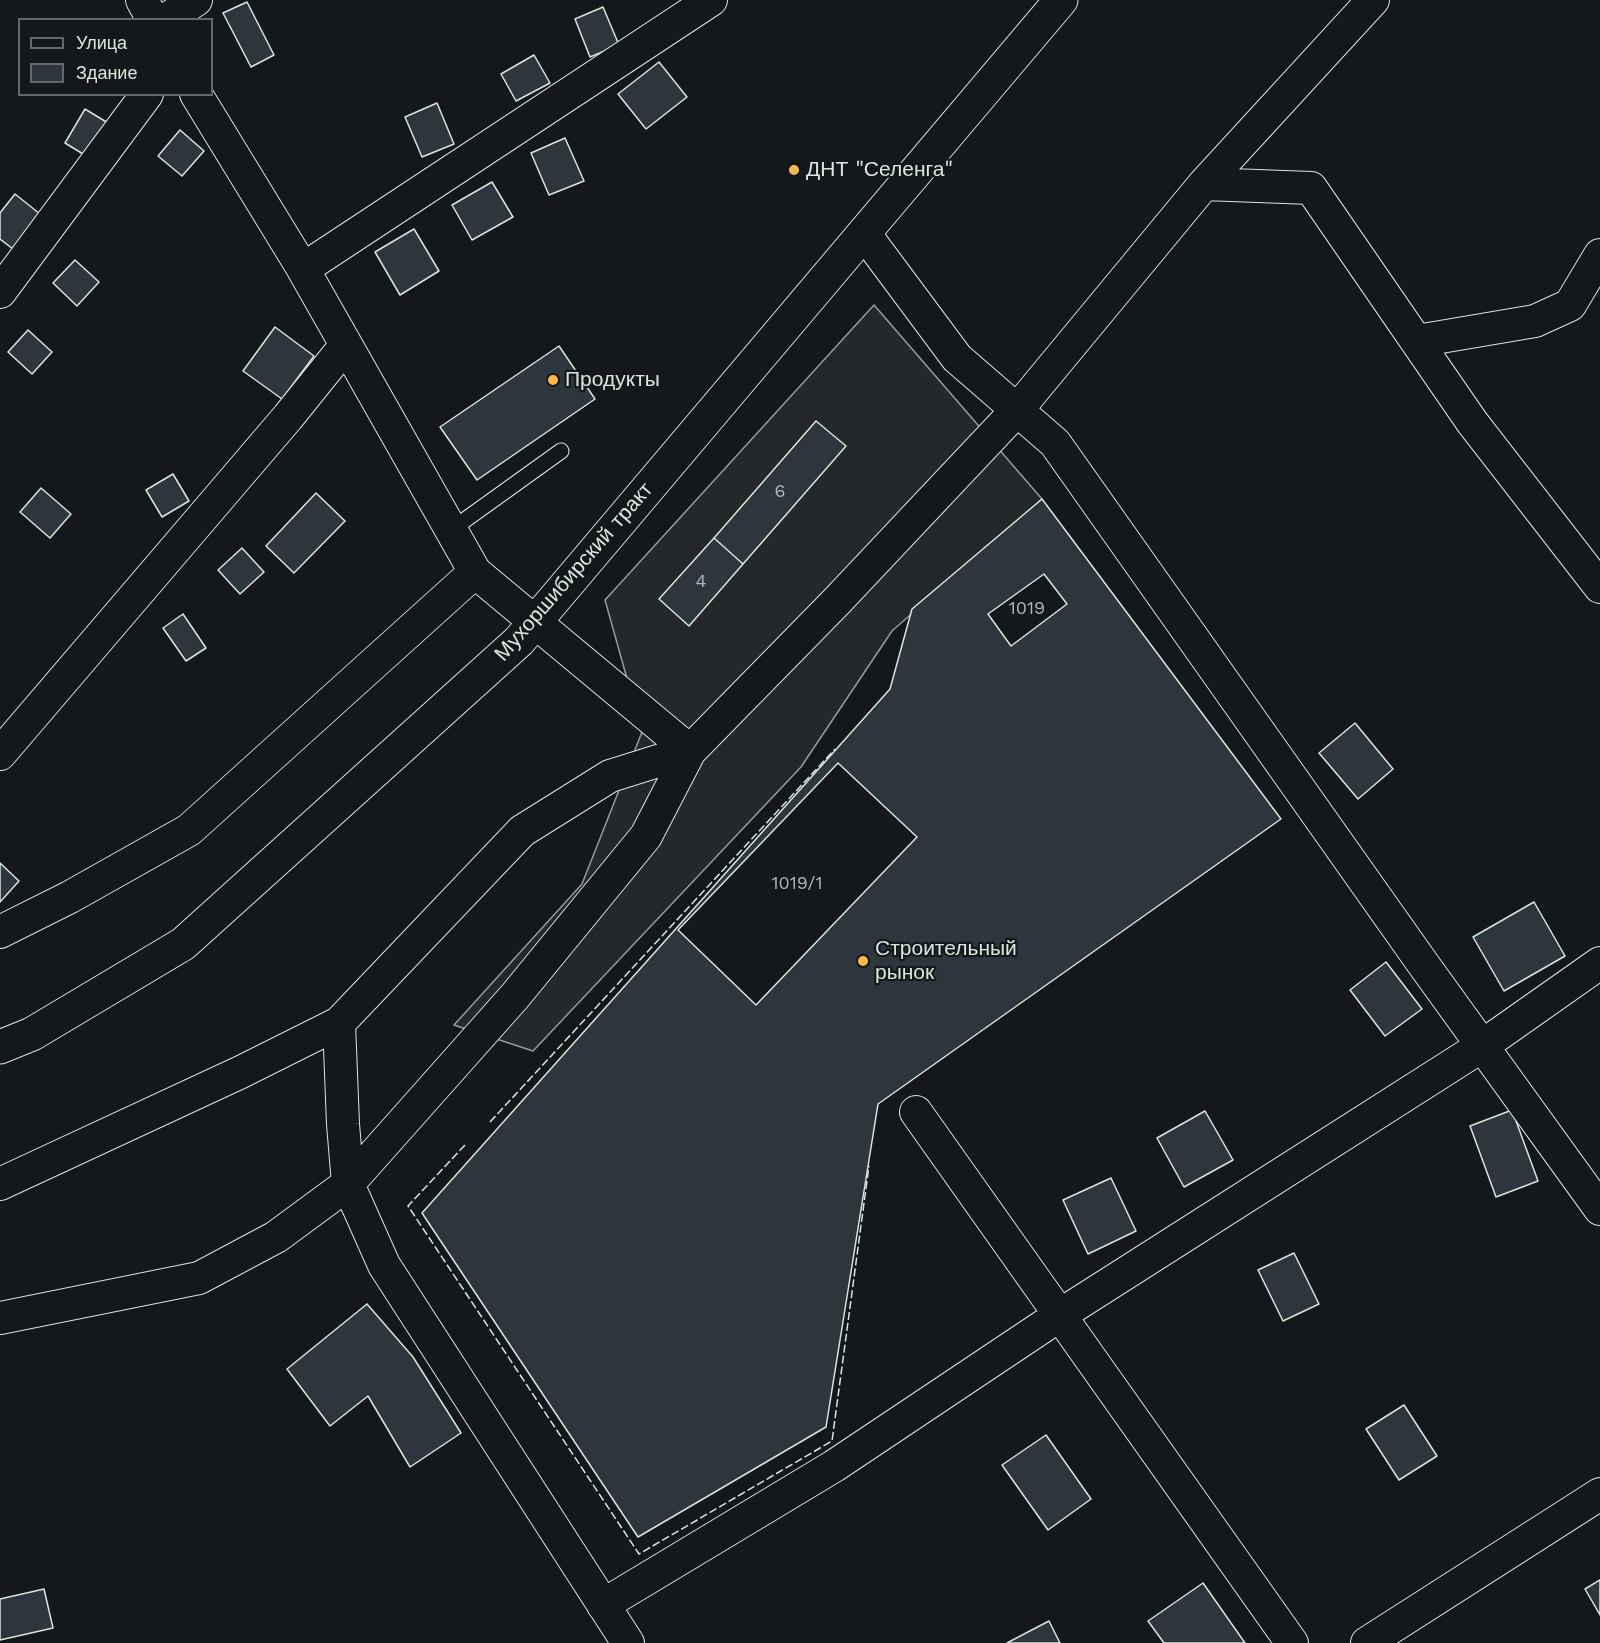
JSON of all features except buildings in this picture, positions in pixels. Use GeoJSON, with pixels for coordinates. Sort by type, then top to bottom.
{"type":"FeatureCollection","features":[{"type":"Feature","properties":{"kind":"main road","name":"Мухоршибирский тракт"},"geometry":{"type":"LineString","coordinates":[[0,1047],[32,1034],[183,944],[519,641],[1061,0]]}},
{"type":"Feature","properties":{"kind":"street"},"geometry":{"type":"LineString","coordinates":[[142,0],[152,18]]}},
{"type":"Feature","properties":{"kind":"street"},"geometry":{"type":"LineString","coordinates":[[168,18],[196,0]]}},
{"type":"Feature","properties":{"kind":"street"},"geometry":{"type":"LineString","coordinates":[[303,269],[711,0]]}},
{"type":"Feature","properties":{"kind":"street"},"geometry":{"type":"LineString","coordinates":[[0,1318],[199,1278],[276,1237],[348,1184],[515,996],[646,836],[690,752],[837,602],[1017,410],[1204,184],[1373,0]]}},
{"type":"Feature","properties":{"kind":"street"},"geometry":{"type":"LineString","coordinates":[[0,292],[146,96]]}},
{"type":"Feature","properties":{"kind":"street"},"geometry":{"type":"LineString","coordinates":[[197,96],[303,269],[475,572],[690,752]]}},
{"type":"Feature","properties":{"kind":"street"},"geometry":{"type":"LineString","coordinates":[[1204,184],[1311,188],[1472,422],[1600,587]]}},
{"type":"Feature","properties":{"kind":"street"},"geometry":{"type":"LineString","coordinates":[[864,233],[957,358],[1055,443],[1600,1209]]}},
{"type":"Feature","properties":{"kind":"street"},"geometry":{"type":"LineString","coordinates":[[1417,340],[1535,321],[1570,305],[1600,255]]}},
{"type":"Feature","properties":{"kind":"street"},"geometry":{"type":"LineString","coordinates":[[0,754],[288,417],[346,345]]}},
{"type":"Feature","properties":{"kind":"street"},"geometry":{"type":"LineString","coordinates":[[0,932],[70,897],[189,830],[475,572]]}},
{"type":"Feature","properties":{"kind":"street"},"geometry":{"type":"LineString","coordinates":[[0,1184],[241,1072],[339,1023],[522,831],[610,776],[690,752]]}},
{"type":"Feature","properties":{"kind":"street"},"geometry":{"type":"LineString","coordinates":[[603,1605],[834,1466],[1060,1315],[1482,1046],[1600,963]]}},
{"type":"Feature","properties":{"kind":"street"},"geometry":{"type":"LineString","coordinates":[[339,1023],[348,1184],[384,1265],[628,1643]]}},
{"type":"Feature","properties":{"kind":"street"},"geometry":{"type":"LineString","coordinates":[[916,1112],[1292,1643]]}},
{"type":"Feature","properties":{"kind":"street"},"geometry":{"type":"LineString","coordinates":[[1367,1643],[1600,1494]]}},
{"type":"Feature","properties":{"kind":"lane"},"geometry":{"type":"LineString","coordinates":[[451,530],[561,452]]}},
{"type":"Feature","properties":{"kind":"shaded area"},"geometry":{"type":"Polygon","coordinates":[[[874,305],[1042,499],[892,631],[801,767],[533,1051],[454,1025],[582,884],[642,732],[605,600],[874,305]]]}},
{"type":"Feature","properties":{"kind":"fence"},"geometry":{"type":"LineString","coordinates":[[490,1122],[835,749]]}},
{"type":"Feature","properties":{"kind":"fence"},"geometry":{"type":"LineString","coordinates":[[465,1145],[408,1206],[639,1554],[832,1441],[869,1166]]}},
{"type":"Feature","properties":{"kind":"place","name":"ДНТ \"Селенга\""},"geometry":{"type":"Point","coordinates":[794,170]}},
{"type":"Feature","properties":{"kind":"place","name":"Продукты"},"geometry":{"type":"Point","coordinates":[553,380]}},
{"type":"Feature","properties":{"kind":"place","name":"Строительный рынок"},"geometry":{"type":"Point","coordinates":[863,961]}}]}
